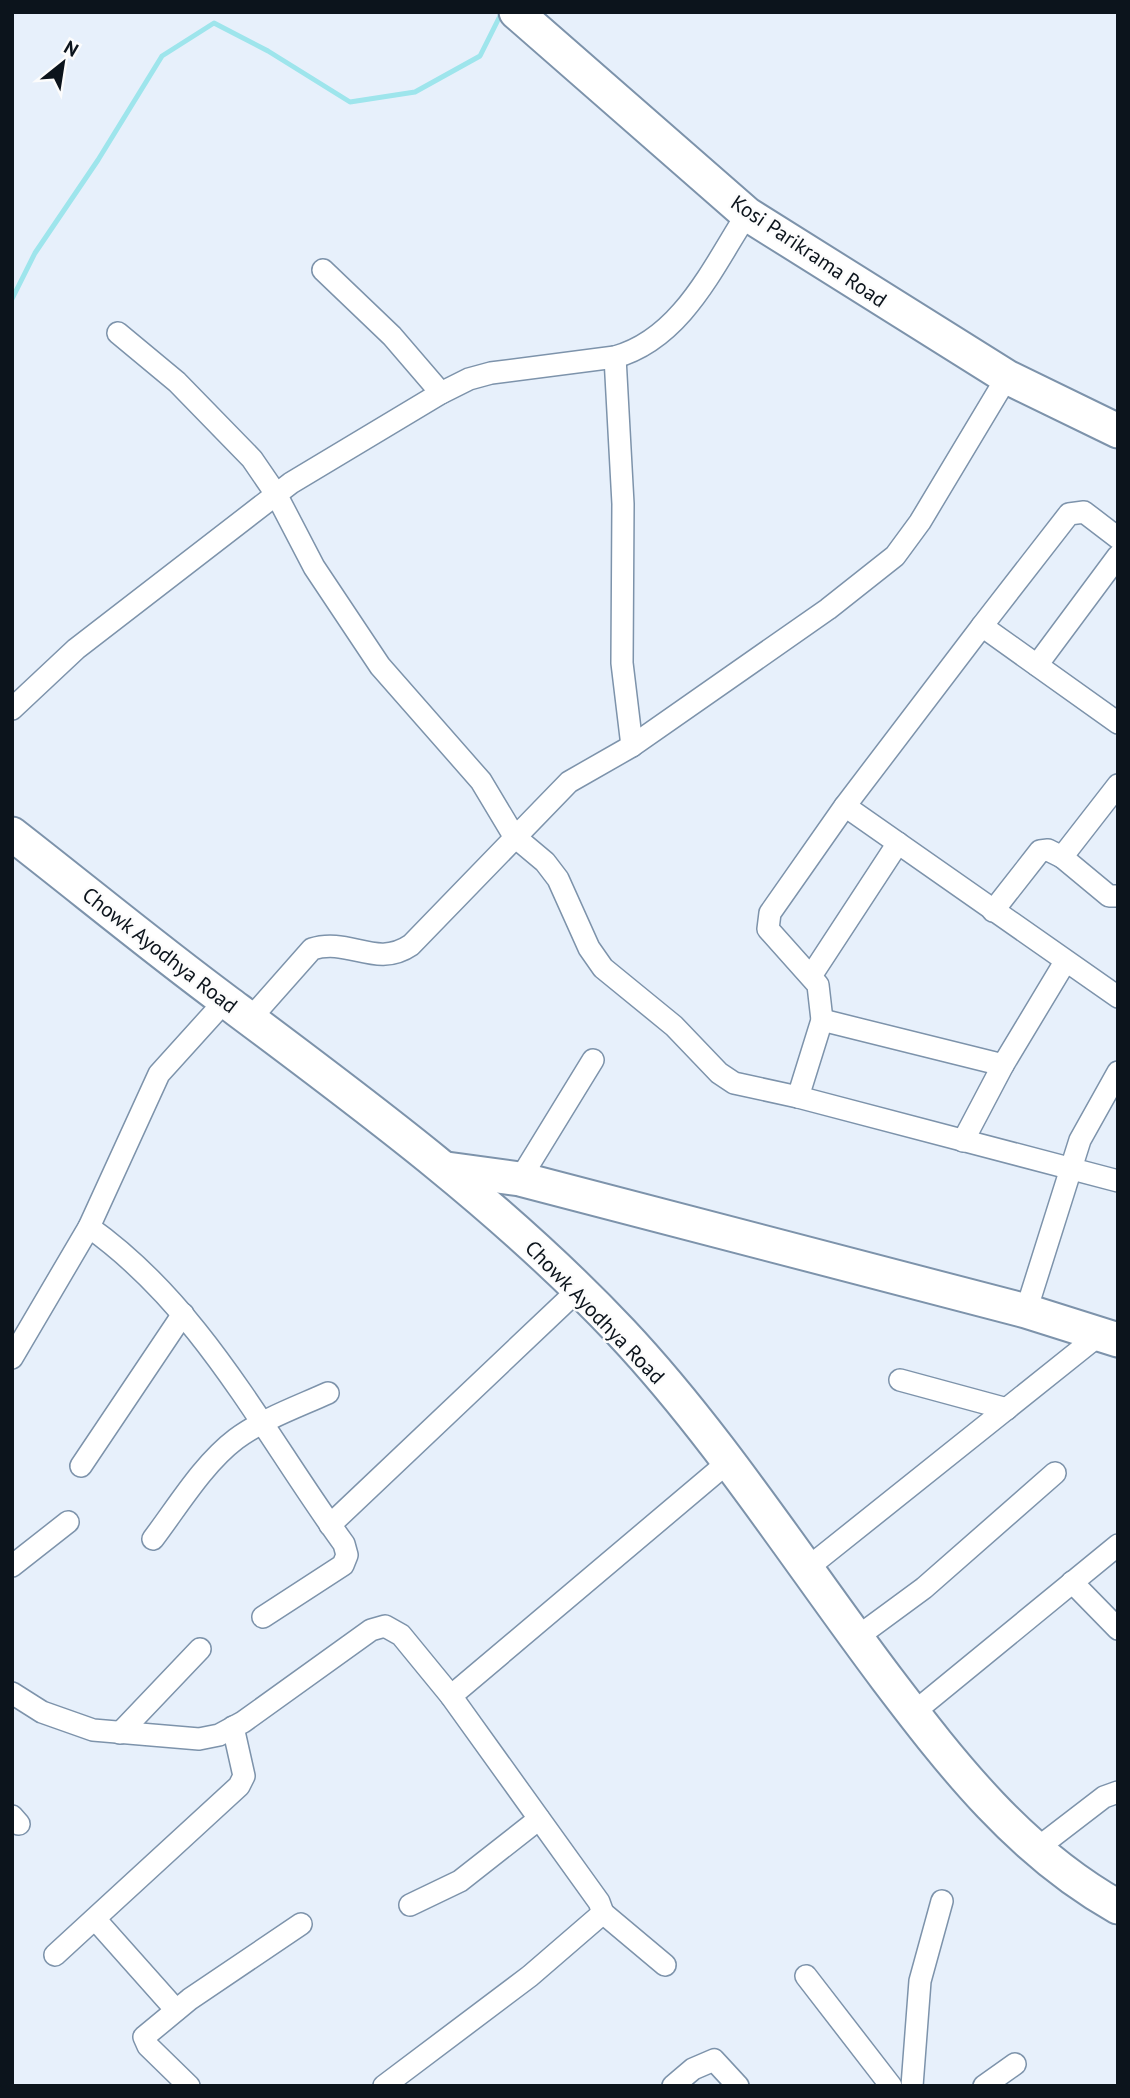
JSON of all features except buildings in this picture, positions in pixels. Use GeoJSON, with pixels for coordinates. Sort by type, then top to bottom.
{"type":"FeatureCollection","features":[{"type":"Feature","properties":{"kind":"main road","name":"Kosi Parikrama Road"},"geometry":{"type":"LineString","coordinates":[[524,19],[747,214],[1007,377],[1118,431]]}},
{"type":"Feature","properties":{"kind":"main road","name":"Chowk Ayodhya Road"},"geometry":{"type":"LineString","coordinates":[[12,834],[237,1010],[447,1169],[578,1290],[621,1332],[678,1397],[856,1638],[981,1797],[1055,1867],[1118,1907]]}},
{"type":"Feature","properties":{"kind":"main road"},"geometry":{"type":"LineString","coordinates":[[447,1169],[520,1179],[1026,1311],[1108,1338]]}},
{"type":"Feature","properties":{"kind":"street"},"geometry":{"type":"LineString","coordinates":[[12,709],[76,649],[276,494],[441,393],[469,379],[491,373],[615,357],[631,352],[656,337],[675,321],[747,214]]}},
{"type":"Feature","properties":{"kind":"street"},"geometry":{"type":"LineString","coordinates":[[323,270],[392,336],[441,393]]}},
{"type":"Feature","properties":{"kind":"street"},"geometry":{"type":"LineString","coordinates":[[118,333],[186,392],[252,459],[276,494],[314,567],[380,666],[481,781],[514,836],[545,862],[558,879],[589,948],[603,968],[674,1026],[726,1078],[759,1090],[797,1097],[1118,1181]]}},
{"type":"Feature","properties":{"kind":"street"},"geometry":{"type":"LineString","coordinates":[[615,357],[624,504],[622,663],[632,746]]}},
{"type":"Feature","properties":{"kind":"street"},"geometry":{"type":"LineString","coordinates":[[12,1358],[89,1227],[159,1074],[178,1049],[237,1010],[312,949],[325,944],[383,957],[405,950],[569,782],[632,746],[828,609],[895,556],[915,531],[1007,377]]}},
{"type":"Feature","properties":{"kind":"street"},"geometry":{"type":"LineString","coordinates":[[797,1097],[822,1020],[818,985],[768,929],[767,921],[845,806],[1069,514],[1084,512],[1118,538]]}},
{"type":"Feature","properties":{"kind":"street"},"geometry":{"type":"LineString","coordinates":[[1037,665],[1118,556]]}},
{"type":"Feature","properties":{"kind":"street"},"geometry":{"type":"LineString","coordinates":[[982,625],[1118,723]]}},
{"type":"Feature","properties":{"kind":"street"},"geometry":{"type":"LineString","coordinates":[[1062,857],[1118,785]]}},
{"type":"Feature","properties":{"kind":"street"},"geometry":{"type":"LineString","coordinates":[[845,806],[1118,997]]}},
{"type":"Feature","properties":{"kind":"street"},"geometry":{"type":"LineString","coordinates":[[811,976],[898,843]]}},
{"type":"Feature","properties":{"kind":"street"},"geometry":{"type":"LineString","coordinates":[[993,911],[1040,851],[1048,850],[1062,857],[1109,896],[1118,896]]}},
{"type":"Feature","properties":{"kind":"street"},"geometry":{"type":"LineString","coordinates":[[963,1141],[1003,1065],[1065,962]]}},
{"type":"Feature","properties":{"kind":"street"},"geometry":{"type":"LineString","coordinates":[[822,1020],[1003,1065]]}},
{"type":"Feature","properties":{"kind":"street"},"geometry":{"type":"LineString","coordinates":[[520,1179],[593,1060]]}},
{"type":"Feature","properties":{"kind":"street"},"geometry":{"type":"LineString","coordinates":[[1026,1311],[1080,1140],[1118,1072]]}},
{"type":"Feature","properties":{"kind":"street"},"geometry":{"type":"LineString","coordinates":[[89,1227],[148,1274],[183,1314],[231,1377],[344,1544],[347,1555],[343,1565],[263,1617]]}},
{"type":"Feature","properties":{"kind":"street"},"geometry":{"type":"LineString","coordinates":[[330,1525],[578,1290]]}},
{"type":"Feature","properties":{"kind":"street"},"geometry":{"type":"LineString","coordinates":[[81,1466],[183,1314]]}},
{"type":"Feature","properties":{"kind":"street"},"geometry":{"type":"LineString","coordinates":[[805,1570],[1007,1409],[1108,1338]]}},
{"type":"Feature","properties":{"kind":"street"},"geometry":{"type":"LineString","coordinates":[[900,1380],[1007,1409]]}},
{"type":"Feature","properties":{"kind":"street"},"geometry":{"type":"LineString","coordinates":[[153,1539],[219,1456],[235,1440],[261,1423],[328,1393]]}},
{"type":"Feature","properties":{"kind":"street"},"geometry":{"type":"LineString","coordinates":[[451,1696],[727,1463]]}},
{"type":"Feature","properties":{"kind":"street"},"geometry":{"type":"LineString","coordinates":[[856,1638],[934,1579],[1055,1473]]}},
{"type":"Feature","properties":{"kind":"street"},"geometry":{"type":"LineString","coordinates":[[12,1566],[68,1522]]}},
{"type":"Feature","properties":{"kind":"street"},"geometry":{"type":"LineString","coordinates":[[913,1713],[1118,1545]]}},
{"type":"Feature","properties":{"kind":"street"},"geometry":{"type":"LineString","coordinates":[[1072,1582],[1118,1629]]}},
{"type":"Feature","properties":{"kind":"street"},"geometry":{"type":"LineString","coordinates":[[12,1693],[42,1712],[70,1724],[120,1733],[199,1739],[219,1735],[233,1727],[371,1630],[386,1626],[401,1635],[451,1696],[599,1902],[603,1913],[665,1965]]}},
{"type":"Feature","properties":{"kind":"street"},"geometry":{"type":"LineString","coordinates":[[120,1733],[200,1649]]}},
{"type":"Feature","properties":{"kind":"street"},"geometry":{"type":"LineString","coordinates":[[55,1955],[239,1786],[244,1776],[233,1727]]}},
{"type":"Feature","properties":{"kind":"street"},"geometry":{"type":"LineString","coordinates":[[1035,1850],[1104,1797],[1118,1792]]}},
{"type":"Feature","properties":{"kind":"street"},"geometry":{"type":"LineString","coordinates":[[410,1905],[460,1881],[539,1819]]}},
{"type":"Feature","properties":{"kind":"street"},"geometry":{"type":"LineString","coordinates":[[912,2086],[920,1981],[942,1901]]}},
{"type":"Feature","properties":{"kind":"street"},"geometry":{"type":"LineString","coordinates":[[384,2086],[530,1976],[603,1913]]}},
{"type":"Feature","properties":{"kind":"street"},"geometry":{"type":"LineString","coordinates":[[95,1919],[176,2010]]}},
{"type":"Feature","properties":{"kind":"street"},"geometry":{"type":"LineString","coordinates":[[189,2086],[148,2046],[144,2036],[176,2010],[301,1924]]}},
{"type":"Feature","properties":{"kind":"street"},"geometry":{"type":"LineString","coordinates":[[806,1976],[891,2086]]}},
{"type":"Feature","properties":{"kind":"street"},"geometry":{"type":"LineString","coordinates":[[673,2086],[693,2069],[714,2060],[738,2086]]}},
{"type":"Feature","properties":{"kind":"street"},"geometry":{"type":"LineString","coordinates":[[984,2086],[1015,2064]]}},
{"type":"Feature","properties":{"kind":"waterway"},"geometry":{"type":"LineString","coordinates":[[12,299],[35,253],[98,160],[162,56],[214,23],[268,51],[350,102],[415,92],[480,56],[502,12]]}}]}
